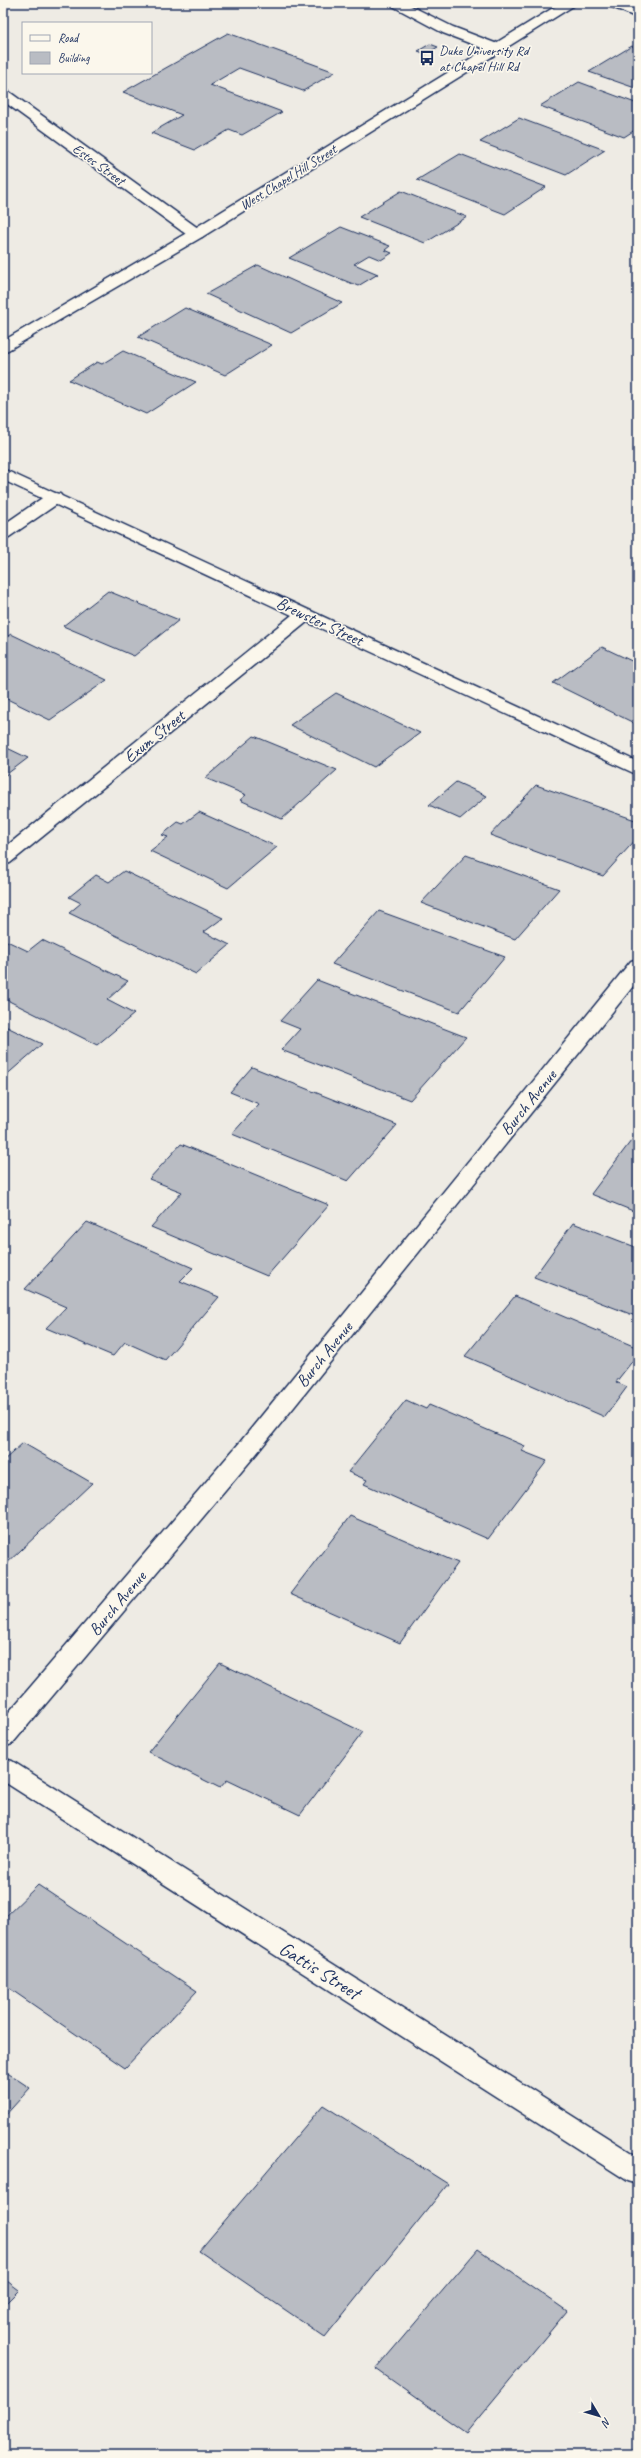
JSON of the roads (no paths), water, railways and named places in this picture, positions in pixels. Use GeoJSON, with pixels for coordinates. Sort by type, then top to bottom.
{"type":"FeatureCollection","features":[{"type":"Feature","properties":{"kind":"street"},"geometry":{"type":"LineString","coordinates":[[394,3],[448,30],[495,48]]}},
{"type":"Feature","properties":{"kind":"street","name":"West Chapel Hill Street"},"geometry":{"type":"LineString","coordinates":[[3,348],[196,234],[495,48],[571,3]]}},
{"type":"Feature","properties":{"kind":"street"},"geometry":{"type":"LineString","coordinates":[[615,3],[638,14]]}},
{"type":"Feature","properties":{"kind":"street","name":"Estes Street"},"geometry":{"type":"LineString","coordinates":[[3,94],[196,234]]}},
{"type":"Feature","properties":{"kind":"street","name":"Brewster Street"},"geometry":{"type":"LineString","coordinates":[[3,474],[638,768]]}},
{"type":"Feature","properties":{"kind":"street"},"geometry":{"type":"LineString","coordinates":[[3,533],[54,498]]}},
{"type":"Feature","properties":{"kind":"street","name":"Exum Street"},"geometry":{"type":"LineString","coordinates":[[3,859],[305,614]]}},
{"type":"Feature","properties":{"kind":"street","name":"Burch Avenue"},"geometry":{"type":"LineString","coordinates":[[3,1737],[249,1447],[638,966]]}},
{"type":"Feature","properties":{"kind":"street","name":"Gattis Street"},"geometry":{"type":"LineString","coordinates":[[3,1768],[638,2172]]}},
{"type":"Feature","properties":{"kind":"place","name":"Duke University Rd at Chapel Hill Rd"},"geometry":{"type":"Point","coordinates":[427,58]}}]}
